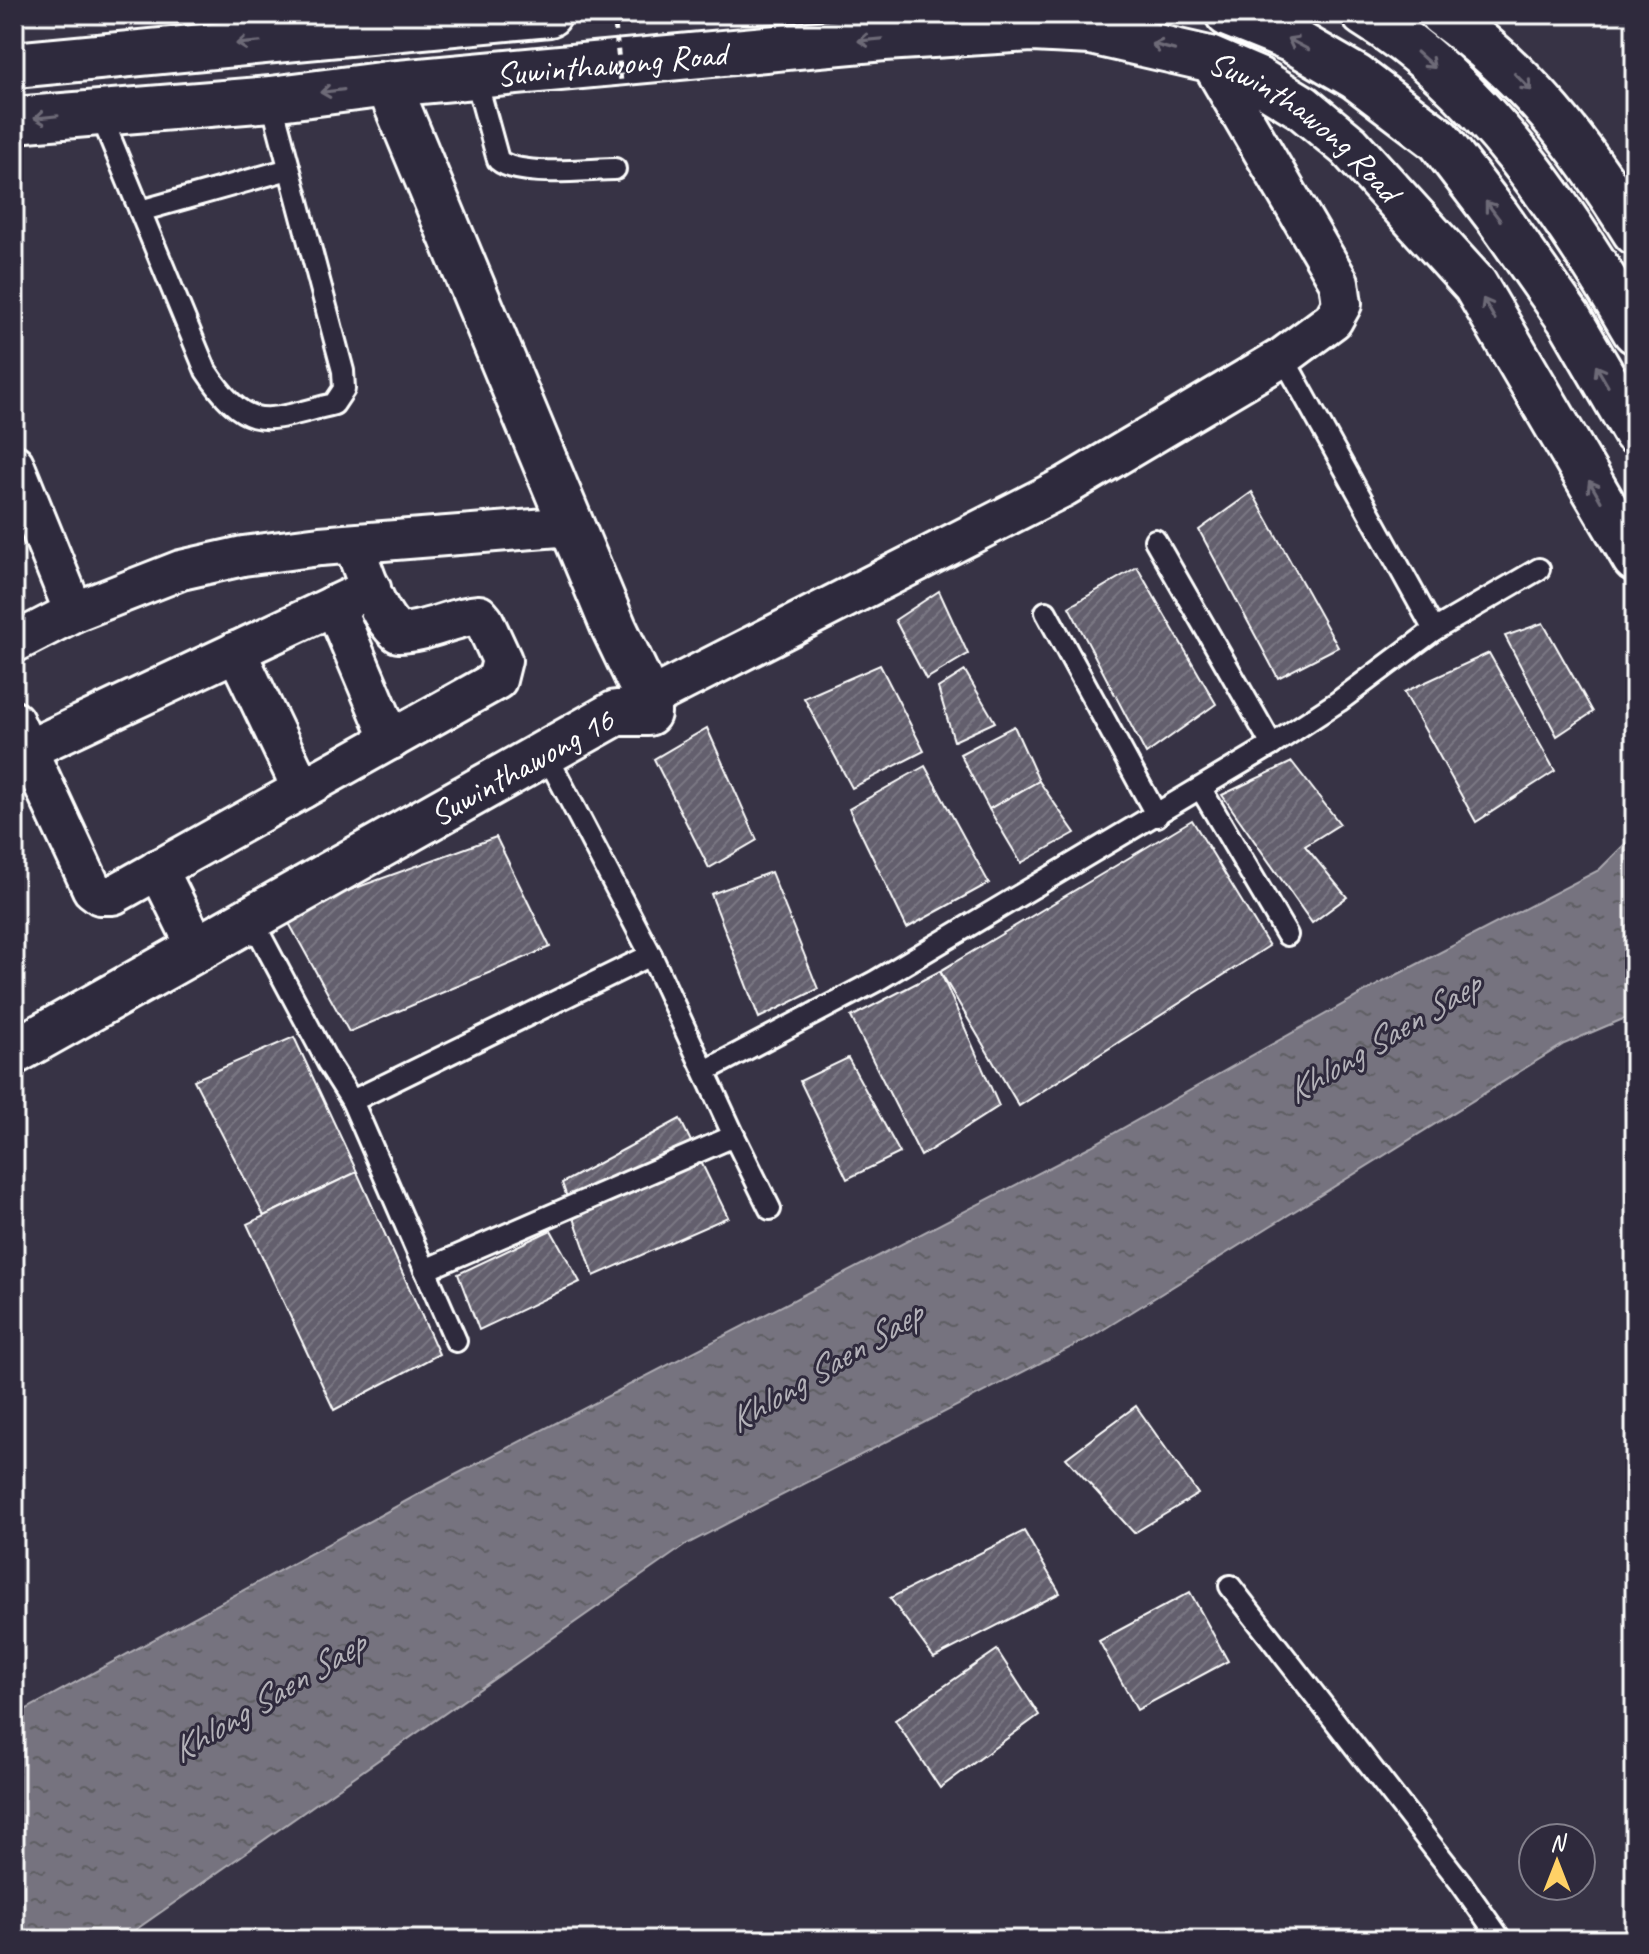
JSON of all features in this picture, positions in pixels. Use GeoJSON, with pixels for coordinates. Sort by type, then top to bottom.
{"type":"FeatureCollection","features":[{"type":"Feature","properties":{"kind":"main road","name":"Suwinthawong Road"},"geometry":{"type":"LineString","coordinates":[[14,65],[549,14]]}},
{"type":"Feature","properties":{"kind":"main road","name":"Suwinthawong Road"},"geometry":{"type":"LineString","coordinates":[[1228,14],[1290,39],[1356,77],[1439,140],[1570,320],[1635,432]]}},
{"type":"Feature","properties":{"kind":"main road"},"geometry":{"type":"LineString","coordinates":[[1364,14],[1399,35],[1476,105],[1530,172],[1635,331]]}},
{"type":"Feature","properties":{"kind":"main road"},"geometry":{"type":"LineString","coordinates":[[1442,14],[1468,33],[1534,93],[1603,180],[1635,232]]}},
{"type":"Feature","properties":{"kind":"main road","name":"Suwinthawong Road"},"geometry":{"type":"LineString","coordinates":[[14,120],[271,99],[388,84],[884,38],[1032,21],[1092,23],[1209,59],[1258,80],[1302,107],[1349,146],[1475,285],[1635,559]]}},
{"type":"Feature","properties":{"kind":"main road","name":"Suwinthawong 16"},"geometry":{"type":"LineString","coordinates":[[14,1052],[616,713],[648,713],[648,699],[614,628],[388,84]]}},
{"type":"Feature","properties":{"kind":"street"},"geometry":{"type":"LineString","coordinates":[[648,699],[1064,487],[1283,357],[1333,320],[1342,304],[1339,282],[1209,59]]}},
{"type":"Feature","properties":{"kind":"street"},"geometry":{"type":"LineString","coordinates":[[14,464],[74,612]]}},
{"type":"Feature","properties":{"kind":"street"},"geometry":{"type":"LineString","coordinates":[[14,643],[74,612],[209,562],[353,544],[572,526]]}},
{"type":"Feature","properties":{"kind":"street"},"geometry":{"type":"LineString","coordinates":[[353,544],[371,588],[391,626],[398,633],[413,633],[466,616],[479,615],[502,660],[497,680],[113,895],[100,895],[92,889],[21,735],[236,651],[371,588]]}},
{"type":"Feature","properties":{"kind":"street"},"geometry":{"type":"LineString","coordinates":[[334,605],[391,740]]}},
{"type":"Feature","properties":{"kind":"street"},"geometry":{"type":"LineString","coordinates":[[236,651],[302,789]]}},
{"type":"Feature","properties":{"kind":"street"},"geometry":{"type":"LineString","coordinates":[[158,869],[197,948]]}},
{"type":"Feature","properties":{"kind":"lane"},"geometry":{"type":"LineString","coordinates":[[475,76],[498,160],[504,166],[523,170],[615,169]]}},
{"type":"Feature","properties":{"kind":"lane"},"geometry":{"type":"LineString","coordinates":[[99,111],[206,371],[224,398],[243,414],[267,420],[334,404],[344,389],[343,371],[271,99]]}},
{"type":"Feature","properties":{"kind":"lane"},"geometry":{"type":"LineString","coordinates":[[140,211],[289,169]]}},
{"type":"Feature","properties":{"kind":"lane"},"geometry":{"type":"LineString","coordinates":[[1283,357],[1434,630]]}},
{"type":"Feature","properties":{"kind":"lane"},"geometry":{"type":"LineString","coordinates":[[1155,540],[1272,745]]}},
{"type":"Feature","properties":{"kind":"lane"},"geometry":{"type":"LineString","coordinates":[[705,1071],[876,981],[1157,816],[1339,701],[1434,630],[1539,569]]}},
{"type":"Feature","properties":{"kind":"lane"},"geometry":{"type":"LineString","coordinates":[[1046,612],[1157,816]]}},
{"type":"Feature","properties":{"kind":"lane"},"geometry":{"type":"LineString","coordinates":[[545,752],[651,955],[770,1209]]}},
{"type":"Feature","properties":{"kind":"lane"},"geometry":{"type":"LineString","coordinates":[[1201,789],[1287,935]]}},
{"type":"Feature","properties":{"kind":"lane"},"geometry":{"type":"LineString","coordinates":[[251,918],[328,1063],[352,1101],[456,1341]]}},
{"type":"Feature","properties":{"kind":"lane"},"geometry":{"type":"LineString","coordinates":[[352,1101],[651,955]]}},
{"type":"Feature","properties":{"kind":"lane"},"geometry":{"type":"LineString","coordinates":[[425,1270],[734,1136]]}},
{"type":"Feature","properties":{"kind":"lane"},"geometry":{"type":"LineString","coordinates":[[1230,1586],[1461,1883],[1501,1940]]}},
{"type":"Feature","properties":{"kind":"path"},"geometry":{"type":"LineString","coordinates":[[614,14],[621,82]]}},
{"type":"Feature","properties":{"kind":"water","name":"Khlong Saen Saep"},"geometry":{"type":"Polygon","coordinates":[[[1635,834],[1635,1014],[1564,1044],[1093,1336],[687,1544],[121,1940],[14,1940],[14,1716],[428,1489],[1091,1146],[1381,983],[1599,870],[1635,834]]]}},
{"type":"Feature","properties":{"kind":"building"},"geometry":{"type":"Polygon","coordinates":[[[1252,492],[1338,647],[1278,678],[1199,530],[1252,492]]]}},
{"type":"Feature","properties":{"kind":"building"},"geometry":{"type":"Polygon","coordinates":[[[1137,567],[1216,704],[1146,754],[1069,607],[1137,567]]]}},
{"type":"Feature","properties":{"kind":"building"},"geometry":{"type":"Polygon","coordinates":[[[939,591],[968,654],[926,679],[895,620],[939,591]]]}},
{"type":"Feature","properties":{"kind":"building"},"geometry":{"type":"Polygon","coordinates":[[[1543,623],[1593,712],[1557,736],[1505,636],[1543,623]]]}},
{"type":"Feature","properties":{"kind":"building"},"geometry":{"type":"Polygon","coordinates":[[[1489,653],[1555,771],[1476,822],[1404,692],[1489,653]]]}},
{"type":"Feature","properties":{"kind":"building"},"geometry":{"type":"Polygon","coordinates":[[[880,665],[924,751],[852,788],[804,698],[880,665]]]}},
{"type":"Feature","properties":{"kind":"building"},"geometry":{"type":"Polygon","coordinates":[[[965,671],[995,722],[954,741],[938,688],[965,671]]]}},
{"type":"Feature","properties":{"kind":"building"},"geometry":{"type":"Polygon","coordinates":[[[1014,726],[1039,781],[989,809],[960,754],[1014,726]]]}},
{"type":"Feature","properties":{"kind":"building"},"geometry":{"type":"Polygon","coordinates":[[[707,728],[757,840],[709,868],[654,759],[707,728]]]}},
{"type":"Feature","properties":{"kind":"building"},"geometry":{"type":"Polygon","coordinates":[[[1292,762],[1340,824],[1305,846],[1347,897],[1312,923],[1222,795],[1292,762]]]}},
{"type":"Feature","properties":{"kind":"building"},"geometry":{"type":"Polygon","coordinates":[[[925,766],[989,883],[907,928],[849,809],[925,766]]]}},
{"type":"Feature","properties":{"kind":"building"},"geometry":{"type":"Polygon","coordinates":[[[1039,781],[1075,833],[1021,863],[989,809],[1039,781]]]}},
{"type":"Feature","properties":{"kind":"building"},"geometry":{"type":"Polygon","coordinates":[[[1192,820],[1269,946],[1019,1106],[940,971],[1192,820]]]}},
{"type":"Feature","properties":{"kind":"building"},"geometry":{"type":"Polygon","coordinates":[[[496,837],[550,947],[349,1032],[284,914],[496,837]]]}},
{"type":"Feature","properties":{"kind":"building"},"geometry":{"type":"Polygon","coordinates":[[[771,872],[818,989],[759,1018],[711,894],[771,872]]]}},
{"type":"Feature","properties":{"kind":"building"},"geometry":{"type":"Polygon","coordinates":[[[940,971],[999,1106],[921,1156],[851,1017],[940,971]]]}},
{"type":"Feature","properties":{"kind":"building"},"geometry":{"type":"Polygon","coordinates":[[[294,1037],[357,1172],[264,1216],[194,1080],[294,1037]]]}},
{"type":"Feature","properties":{"kind":"building"},"geometry":{"type":"Polygon","coordinates":[[[848,1058],[900,1153],[847,1179],[800,1081],[848,1058]]]}},
{"type":"Feature","properties":{"kind":"building"},"geometry":{"type":"Polygon","coordinates":[[[680,1119],[728,1217],[594,1276],[562,1183],[680,1119]]]}},
{"type":"Feature","properties":{"kind":"building"},"geometry":{"type":"Polygon","coordinates":[[[357,1172],[439,1354],[334,1410],[247,1224],[357,1172]]]}},
{"type":"Feature","properties":{"kind":"building"},"geometry":{"type":"Polygon","coordinates":[[[551,1230],[580,1282],[479,1330],[458,1274],[551,1230]]]}},
{"type":"Feature","properties":{"kind":"building"},"geometry":{"type":"Polygon","coordinates":[[[1136,1406],[1198,1494],[1134,1533],[1066,1458],[1136,1406]]]}},
{"type":"Feature","properties":{"kind":"building"},"geometry":{"type":"Polygon","coordinates":[[[1024,1531],[1060,1593],[934,1658],[890,1598],[1024,1531]]]}},
{"type":"Feature","properties":{"kind":"building"},"geometry":{"type":"Polygon","coordinates":[[[1190,1592],[1228,1661],[1137,1710],[1099,1641],[1190,1592]]]}},
{"type":"Feature","properties":{"kind":"building"},"geometry":{"type":"Polygon","coordinates":[[[997,1650],[1039,1715],[940,1788],[895,1720],[997,1650]]]}}]}
